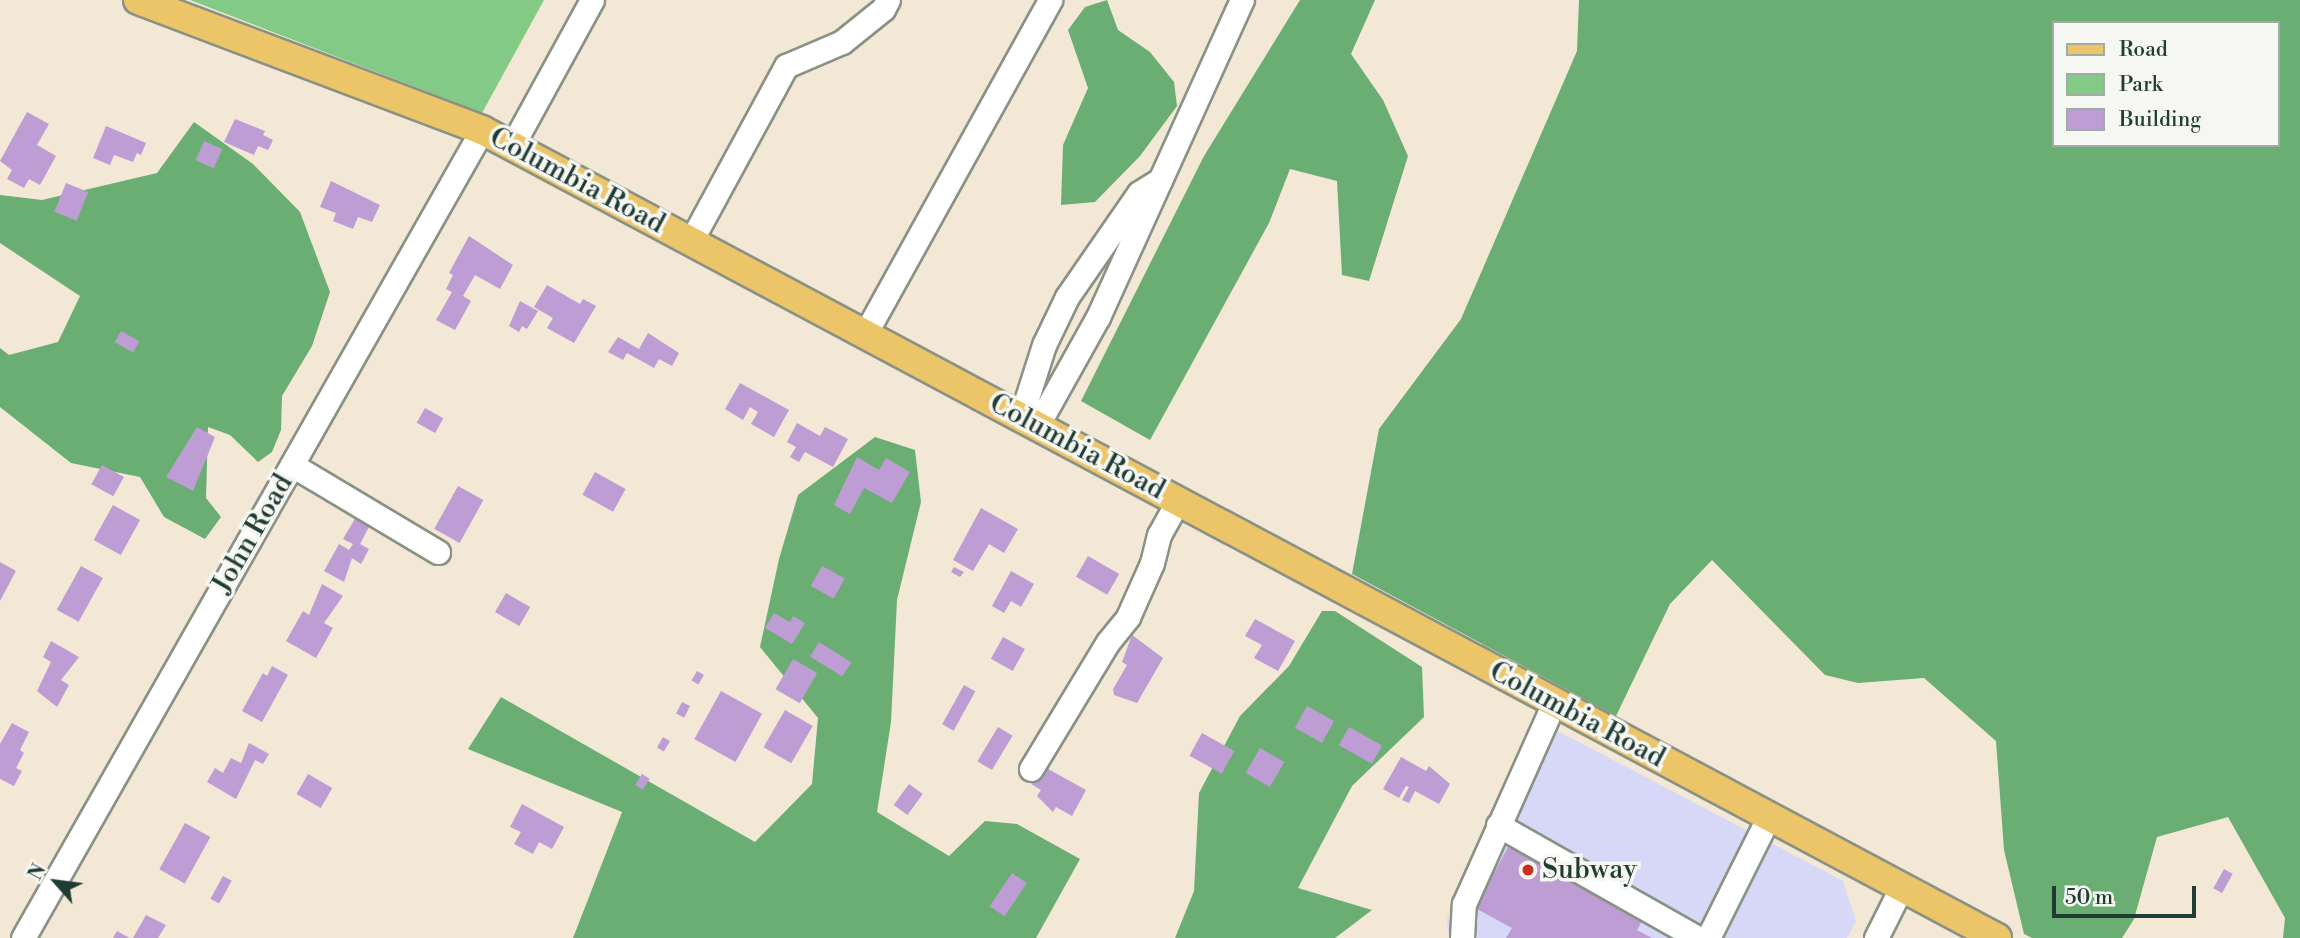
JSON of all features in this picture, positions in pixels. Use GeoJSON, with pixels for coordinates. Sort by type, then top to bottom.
{"type":"FeatureCollection","features":[{"type":"Feature","properties":{"kind":"main road","name":"Columbia Road"},"geometry":{"type":"LineString","coordinates":[[138,0],[482,130],[1997,938]]}},
{"type":"Feature","properties":{"kind":"street"},"geometry":{"type":"LineString","coordinates":[[512,146],[592,0]]}},
{"type":"Feature","properties":{"kind":"street"},"geometry":{"type":"LineString","coordinates":[[691,241],[786,66],[842,41],[883,9],[888,0]]}},
{"type":"Feature","properties":{"kind":"street"},"geometry":{"type":"LineString","coordinates":[[865,334],[1050,0]]}},
{"type":"Feature","properties":{"kind":"street"},"geometry":{"type":"LineString","coordinates":[[1029,422],[1098,317],[1242,0]]}},
{"type":"Feature","properties":{"kind":"street","name":"John Road"},"geometry":{"type":"LineString","coordinates":[[23,938],[482,130]]}},
{"type":"Feature","properties":{"kind":"street"},"geometry":{"type":"LineString","coordinates":[[1029,422],[1044,345],[1068,296],[1139,193],[1163,178]]}},
{"type":"Feature","properties":{"kind":"street"},"geometry":{"type":"LineString","coordinates":[[1068,296],[1084,296],[1094,303],[1098,317]]}},
{"type":"Feature","properties":{"kind":"street"},"geometry":{"type":"LineString","coordinates":[[292,465],[438,552]]}},
{"type":"Feature","properties":{"kind":"street"},"geometry":{"type":"LineString","coordinates":[[1031,769],[1108,642],[1128,617],[1152,564],[1159,535],[1178,501]]}},
{"type":"Feature","properties":{"kind":"street"},"geometry":{"type":"LineString","coordinates":[[1462,938],[1464,904],[1554,703]]}},
{"type":"Feature","properties":{"kind":"street"},"geometry":{"type":"LineString","coordinates":[[1707,938],[1768,818]]}},
{"type":"Feature","properties":{"kind":"street"},"geometry":{"type":"LineString","coordinates":[[1499,825],[1697,938]]}},
{"type":"Feature","properties":{"kind":"street"},"geometry":{"type":"LineString","coordinates":[[1875,938],[1902,888]]}},
{"type":"Feature","properties":{"kind":"shaded area"},"geometry":{"type":"Polygon","coordinates":[[[1530,730],[1558,731],[1843,881],[1856,921],[1847,938],[1449,938],[1447,919],[1530,730]]]}},
{"type":"Feature","properties":{"kind":"green space"},"geometry":{"type":"Polygon","coordinates":[[[190,0],[544,0],[482,113],[190,0]]]}},
{"type":"Feature","properties":{"kind":"green space"},"geometry":{"type":"Polygon","coordinates":[[[1107,0],[1118,30],[1150,52],[1174,82],[1177,106],[1140,156],[1095,202],[1061,205],[1063,145],[1088,88],[1068,30],[1085,7],[1107,0]]]}},
{"type":"Feature","properties":{"kind":"green space"},"geometry":{"type":"Polygon","coordinates":[[[1300,0],[1375,0],[1351,54],[1383,100],[1408,156],[1369,281],[1342,275],[1337,181],[1290,169],[1269,223],[1150,440],[1081,401],[1204,156],[1300,0]]]}},
{"type":"Feature","properties":{"kind":"green space"},"geometry":{"type":"Polygon","coordinates":[[[1579,0],[2300,0],[2300,938],[2283,938],[2285,918],[2228,817],[2157,837],[2134,919],[2122,938],[2032,938],[2024,934],[2004,850],[1996,741],[1924,678],[1858,683],[1825,675],[1712,560],[1670,604],[1616,716],[1352,574],[1379,429],[1461,319],[1577,51],[1579,0]]]}},
{"type":"Feature","properties":{"kind":"green space"},"geometry":{"type":"Polygon","coordinates":[[[194,122],[253,164],[300,212],[330,292],[312,346],[282,396],[281,430],[272,452],[258,462],[230,435],[208,427],[206,498],[221,517],[205,539],[164,517],[140,477],[71,463],[0,407],[0,348],[9,355],[58,342],[80,296],[0,243],[0,195],[42,200],[157,173],[194,122]]]}},
{"type":"Feature","properties":{"kind":"green space"},"geometry":{"type":"Polygon","coordinates":[[[875,437],[915,450],[921,502],[897,600],[891,722],[877,812],[949,856],[985,821],[1017,824],[1080,859],[1036,938],[573,938],[622,812],[468,749],[501,697],[755,842],[812,784],[818,718],[760,647],[779,559],[798,495],[875,437]]]}},
{"type":"Feature","properties":{"kind":"green space"},"geometry":{"type":"Polygon","coordinates":[[[1322,611],[1335,611],[1422,667],[1424,717],[1352,786],[1298,888],[1372,910],[1335,938],[1175,938],[1194,891],[1199,793],[1240,716],[1289,666],[1322,611]]]}},
{"type":"Feature","properties":{"kind":"building"},"geometry":{"type":"Polygon","coordinates":[[[27,112],[49,124],[37,145],[56,156],[40,185],[29,179],[24,188],[7,179],[12,170],[0,161],[27,112]]]}},
{"type":"Feature","properties":{"kind":"building"},"geometry":{"type":"Polygon","coordinates":[[[235,119],[265,131],[263,135],[273,140],[268,150],[258,146],[254,155],[224,142],[235,119]]]}},
{"type":"Feature","properties":{"kind":"building"},"geometry":{"type":"Polygon","coordinates":[[[106,126],[146,143],[141,155],[137,153],[133,162],[114,155],[110,165],[93,158],[106,126]]]}},
{"type":"Feature","properties":{"kind":"building"},"geometry":{"type":"Polygon","coordinates":[[[204,141],[222,149],[214,168],[195,160],[204,141]]]}},
{"type":"Feature","properties":{"kind":"building"},"geometry":{"type":"Polygon","coordinates":[[[331,181],[380,205],[372,222],[358,217],[353,229],[333,221],[336,213],[320,207],[331,181]]]}},
{"type":"Feature","properties":{"kind":"building"},"geometry":{"type":"Polygon","coordinates":[[[66,183],[88,192],[77,221],[54,212],[66,183]]]}},
{"type":"Feature","properties":{"kind":"building"},"geometry":{"type":"Polygon","coordinates":[[[469,236],[513,265],[500,289],[475,275],[463,296],[471,301],[455,330],[436,320],[452,292],[446,289],[453,275],[449,273],[469,236]]]}},
{"type":"Feature","properties":{"kind":"building"},"geometry":{"type":"Polygon","coordinates":[[[547,285],[580,304],[583,299],[596,306],[574,343],[547,328],[553,318],[534,307],[547,285]]]}},
{"type":"Feature","properties":{"kind":"building"},"geometry":{"type":"Polygon","coordinates":[[[520,301],[538,311],[527,329],[522,326],[519,332],[509,326],[520,301]]]}},
{"type":"Feature","properties":{"kind":"building"},"geometry":{"type":"Polygon","coordinates":[[[121,331],[139,341],[133,353],[115,342],[121,331]]]}},
{"type":"Feature","properties":{"kind":"building"},"geometry":{"type":"Polygon","coordinates":[[[648,333],[679,353],[672,366],[659,359],[654,368],[627,353],[623,360],[608,352],[618,337],[639,349],[648,333]]]}},
{"type":"Feature","properties":{"kind":"building"},"geometry":{"type":"Polygon","coordinates":[[[740,383],[789,410],[774,437],[751,424],[758,412],[750,407],[743,420],[725,409],[740,383]]]}},
{"type":"Feature","properties":{"kind":"building"},"geometry":{"type":"Polygon","coordinates":[[[425,408],[443,418],[435,433],[417,423],[425,408]]]}},
{"type":"Feature","properties":{"kind":"building"},"geometry":{"type":"Polygon","coordinates":[[[797,423],[820,436],[825,427],[848,439],[833,467],[805,452],[799,462],[790,457],[796,447],[787,442],[797,423]]]}},
{"type":"Feature","properties":{"kind":"building"},"geometry":{"type":"Polygon","coordinates":[[[197,427],[215,437],[193,491],[166,477],[197,427]]]}},
{"type":"Feature","properties":{"kind":"building"},"geometry":{"type":"Polygon","coordinates":[[[857,457],[879,470],[886,458],[910,472],[892,503],[864,488],[850,514],[834,505],[857,457]]]}},
{"type":"Feature","properties":{"kind":"building"},"geometry":{"type":"Polygon","coordinates":[[[102,465],[124,477],[113,496],[91,484],[102,465]]]}},
{"type":"Feature","properties":{"kind":"building"},"geometry":{"type":"Polygon","coordinates":[[[595,472],[626,489],[613,512],[582,495],[595,472]]]}},
{"type":"Feature","properties":{"kind":"building"},"geometry":{"type":"Polygon","coordinates":[[[458,486],[483,500],[460,543],[434,529],[458,486]]]}},
{"type":"Feature","properties":{"kind":"building"},"geometry":{"type":"Polygon","coordinates":[[[113,505],[140,520],[121,555],[94,540],[113,505]]]}},
{"type":"Feature","properties":{"kind":"building"},"geometry":{"type":"Polygon","coordinates":[[[981,508],[1018,529],[1004,553],[989,544],[973,571],[953,560],[981,508]]]}},
{"type":"Feature","properties":{"kind":"building"},"geometry":{"type":"Polygon","coordinates":[[[356,517],[370,525],[360,544],[369,549],[361,564],[352,558],[344,582],[324,571],[339,544],[349,550],[353,544],[343,539],[356,517]]]}},
{"type":"Feature","properties":{"kind":"building"},"geometry":{"type":"Polygon","coordinates":[[[1088,556],[1119,574],[1107,595],[1076,577],[1088,556]]]}},
{"type":"Feature","properties":{"kind":"building"},"geometry":{"type":"Polygon","coordinates":[[[0,562],[16,571],[0,601],[0,562]]]}},
{"type":"Feature","properties":{"kind":"building"},"geometry":{"type":"Polygon","coordinates":[[[81,566],[103,578],[79,622],[57,610],[81,566]]]}},
{"type":"Feature","properties":{"kind":"building"},"geometry":{"type":"Polygon","coordinates":[[[822,566],[845,579],[834,599],[811,586],[822,566]]]}},
{"type":"Feature","properties":{"kind":"building"},"geometry":{"type":"Polygon","coordinates":[[[954,567],[964,572],[960,577],[951,572],[954,567]]]}},
{"type":"Feature","properties":{"kind":"building"},"geometry":{"type":"Polygon","coordinates":[[[1011,571],[1034,584],[1021,607],[1011,601],[1004,613],[992,606],[1011,571]]]}},
{"type":"Feature","properties":{"kind":"building"},"geometry":{"type":"Polygon","coordinates":[[[322,584],[343,596],[324,623],[333,628],[316,658],[286,641],[303,611],[309,615],[322,584]]]}},
{"type":"Feature","properties":{"kind":"building"},"geometry":{"type":"Polygon","coordinates":[[[506,593],[530,607],[519,626],[495,612],[506,593]]]}},
{"type":"Feature","properties":{"kind":"building"},"geometry":{"type":"Polygon","coordinates":[[[774,613],[790,622],[793,616],[805,623],[792,644],[765,628],[774,613]]]}},
{"type":"Feature","properties":{"kind":"building"},"geometry":{"type":"Polygon","coordinates":[[[1255,619],[1295,641],[1278,671],[1254,658],[1262,645],[1245,636],[1255,619]]]}},
{"type":"Feature","properties":{"kind":"building"},"geometry":{"type":"Polygon","coordinates":[[[1132,635],[1163,658],[1137,703],[1114,695],[1113,689],[1127,665],[1122,662],[1132,635]]]}},
{"type":"Feature","properties":{"kind":"building"},"geometry":{"type":"Polygon","coordinates":[[[1003,637],[1025,649],[1013,671],[991,659],[1003,637]]]}},
{"type":"Feature","properties":{"kind":"building"},"geometry":{"type":"Polygon","coordinates":[[[51,641],[79,657],[61,680],[69,685],[57,707],[37,691],[51,662],[43,657],[51,641]]]}},
{"type":"Feature","properties":{"kind":"building"},"geometry":{"type":"Polygon","coordinates":[[[819,642],[851,662],[842,677],[810,656],[819,642]]]}},
{"type":"Feature","properties":{"kind":"building"},"geometry":{"type":"Polygon","coordinates":[[[793,659],[817,673],[800,703],[776,689],[793,659]]]}},
{"type":"Feature","properties":{"kind":"building"},"geometry":{"type":"Polygon","coordinates":[[[272,666],[288,675],[262,722],[242,711],[263,673],[267,676],[272,666]]]}},
{"type":"Feature","properties":{"kind":"building"},"geometry":{"type":"Polygon","coordinates":[[[697,671],[704,675],[698,685],[692,681],[697,671]]]}},
{"type":"Feature","properties":{"kind":"building"},"geometry":{"type":"Polygon","coordinates":[[[964,685],[975,691],[954,731],[942,724],[964,685]]]}},
{"type":"Feature","properties":{"kind":"building"},"geometry":{"type":"Polygon","coordinates":[[[721,691],[762,714],[735,762],[694,739],[721,691]]]}},
{"type":"Feature","properties":{"kind":"building"},"geometry":{"type":"Polygon","coordinates":[[[682,702],[690,706],[684,718],[676,714],[682,702]]]}},
{"type":"Feature","properties":{"kind":"building"},"geometry":{"type":"Polygon","coordinates":[[[1307,706],[1334,721],[1322,743],[1295,728],[1307,706]]]}},
{"type":"Feature","properties":{"kind":"building"},"geometry":{"type":"Polygon","coordinates":[[[785,710],[813,726],[791,763],[764,747],[785,710]]]}},
{"type":"Feature","properties":{"kind":"building"},"geometry":{"type":"Polygon","coordinates":[[[12,723],[29,732],[20,750],[24,753],[16,768],[22,771],[14,786],[0,779],[0,744],[12,723]]]}},
{"type":"Feature","properties":{"kind":"building"},"geometry":{"type":"Polygon","coordinates":[[[998,727],[1013,736],[992,770],[977,761],[998,727]]]}},
{"type":"Feature","properties":{"kind":"building"},"geometry":{"type":"Polygon","coordinates":[[[1349,727],[1382,745],[1372,764],[1339,745],[1349,727]]]}},
{"type":"Feature","properties":{"kind":"building"},"geometry":{"type":"Polygon","coordinates":[[[1202,733],[1234,751],[1222,774],[1189,756],[1202,733]]]}},
{"type":"Feature","properties":{"kind":"building"},"geometry":{"type":"Polygon","coordinates":[[[663,737],[670,741],[664,751],[657,747],[663,737]]]}},
{"type":"Feature","properties":{"kind":"building"},"geometry":{"type":"Polygon","coordinates":[[[249,743],[269,754],[263,764],[255,760],[236,799],[207,782],[215,768],[223,773],[231,758],[241,763],[249,743]]]}},
{"type":"Feature","properties":{"kind":"building"},"geometry":{"type":"Polygon","coordinates":[[[1260,748],[1284,762],[1270,787],[1246,773],[1260,748]]]}},
{"type":"Feature","properties":{"kind":"building"},"geometry":{"type":"Polygon","coordinates":[[[1401,757],[1426,771],[1429,766],[1450,784],[1439,804],[1415,791],[1409,803],[1402,800],[1409,787],[1406,786],[1399,798],[1383,789],[1401,757]]]}},
{"type":"Feature","properties":{"kind":"building"},"geometry":{"type":"Polygon","coordinates":[[[1041,765],[1086,790],[1072,816],[1056,807],[1053,812],[1037,796],[1041,790],[1031,784],[1041,765]]]}},
{"type":"Feature","properties":{"kind":"building"},"geometry":{"type":"Polygon","coordinates":[[[308,774],[332,788],[321,808],[296,794],[308,774]]]}},
{"type":"Feature","properties":{"kind":"building"},"geometry":{"type":"Polygon","coordinates":[[[642,774],[650,779],[643,790],[635,785],[642,774]]]}},
{"type":"Feature","properties":{"kind":"building"},"geometry":{"type":"Polygon","coordinates":[[[909,784],[923,794],[907,815],[894,805],[909,784]]]}},
{"type":"Feature","properties":{"kind":"building"},"geometry":{"type":"Polygon","coordinates":[[[522,804],[564,827],[552,849],[539,842],[533,854],[514,844],[521,832],[510,827],[522,804]]]}},
{"type":"Feature","properties":{"kind":"building"},"geometry":{"type":"Polygon","coordinates":[[[185,823],[210,837],[185,883],[159,869],[185,823]]]}},
{"type":"Feature","properties":{"kind":"building"},"geometry":{"type":"Polygon","coordinates":[[[1508,847],[1643,919],[1637,930],[1652,938],[1506,938],[1512,928],[1475,908],[1508,847]]]}},
{"type":"Feature","properties":{"kind":"building"},"geometry":{"type":"Polygon","coordinates":[[[2224,869],[2233,874],[2222,893],[2213,888],[2224,869]]]}},
{"type":"Feature","properties":{"kind":"building"},"geometry":{"type":"Polygon","coordinates":[[[1012,873],[1027,883],[1005,916],[990,906],[1012,873]]]}},
{"type":"Feature","properties":{"kind":"building"},"geometry":{"type":"Polygon","coordinates":[[[223,876],[232,881],[219,904],[210,899],[223,876]]]}},
{"type":"Feature","properties":{"kind":"building"},"geometry":{"type":"Polygon","coordinates":[[[146,915],[166,925],[158,938],[133,938],[146,915]]]}},
{"type":"Feature","properties":{"kind":"building"},"geometry":{"type":"Polygon","coordinates":[[[117,931],[122,934],[130,938],[113,938],[117,931]]]}},
{"type":"Feature","properties":{"kind":"place","name":"Subway"},"geometry":{"type":"Point","coordinates":[1528,870]}}]}
